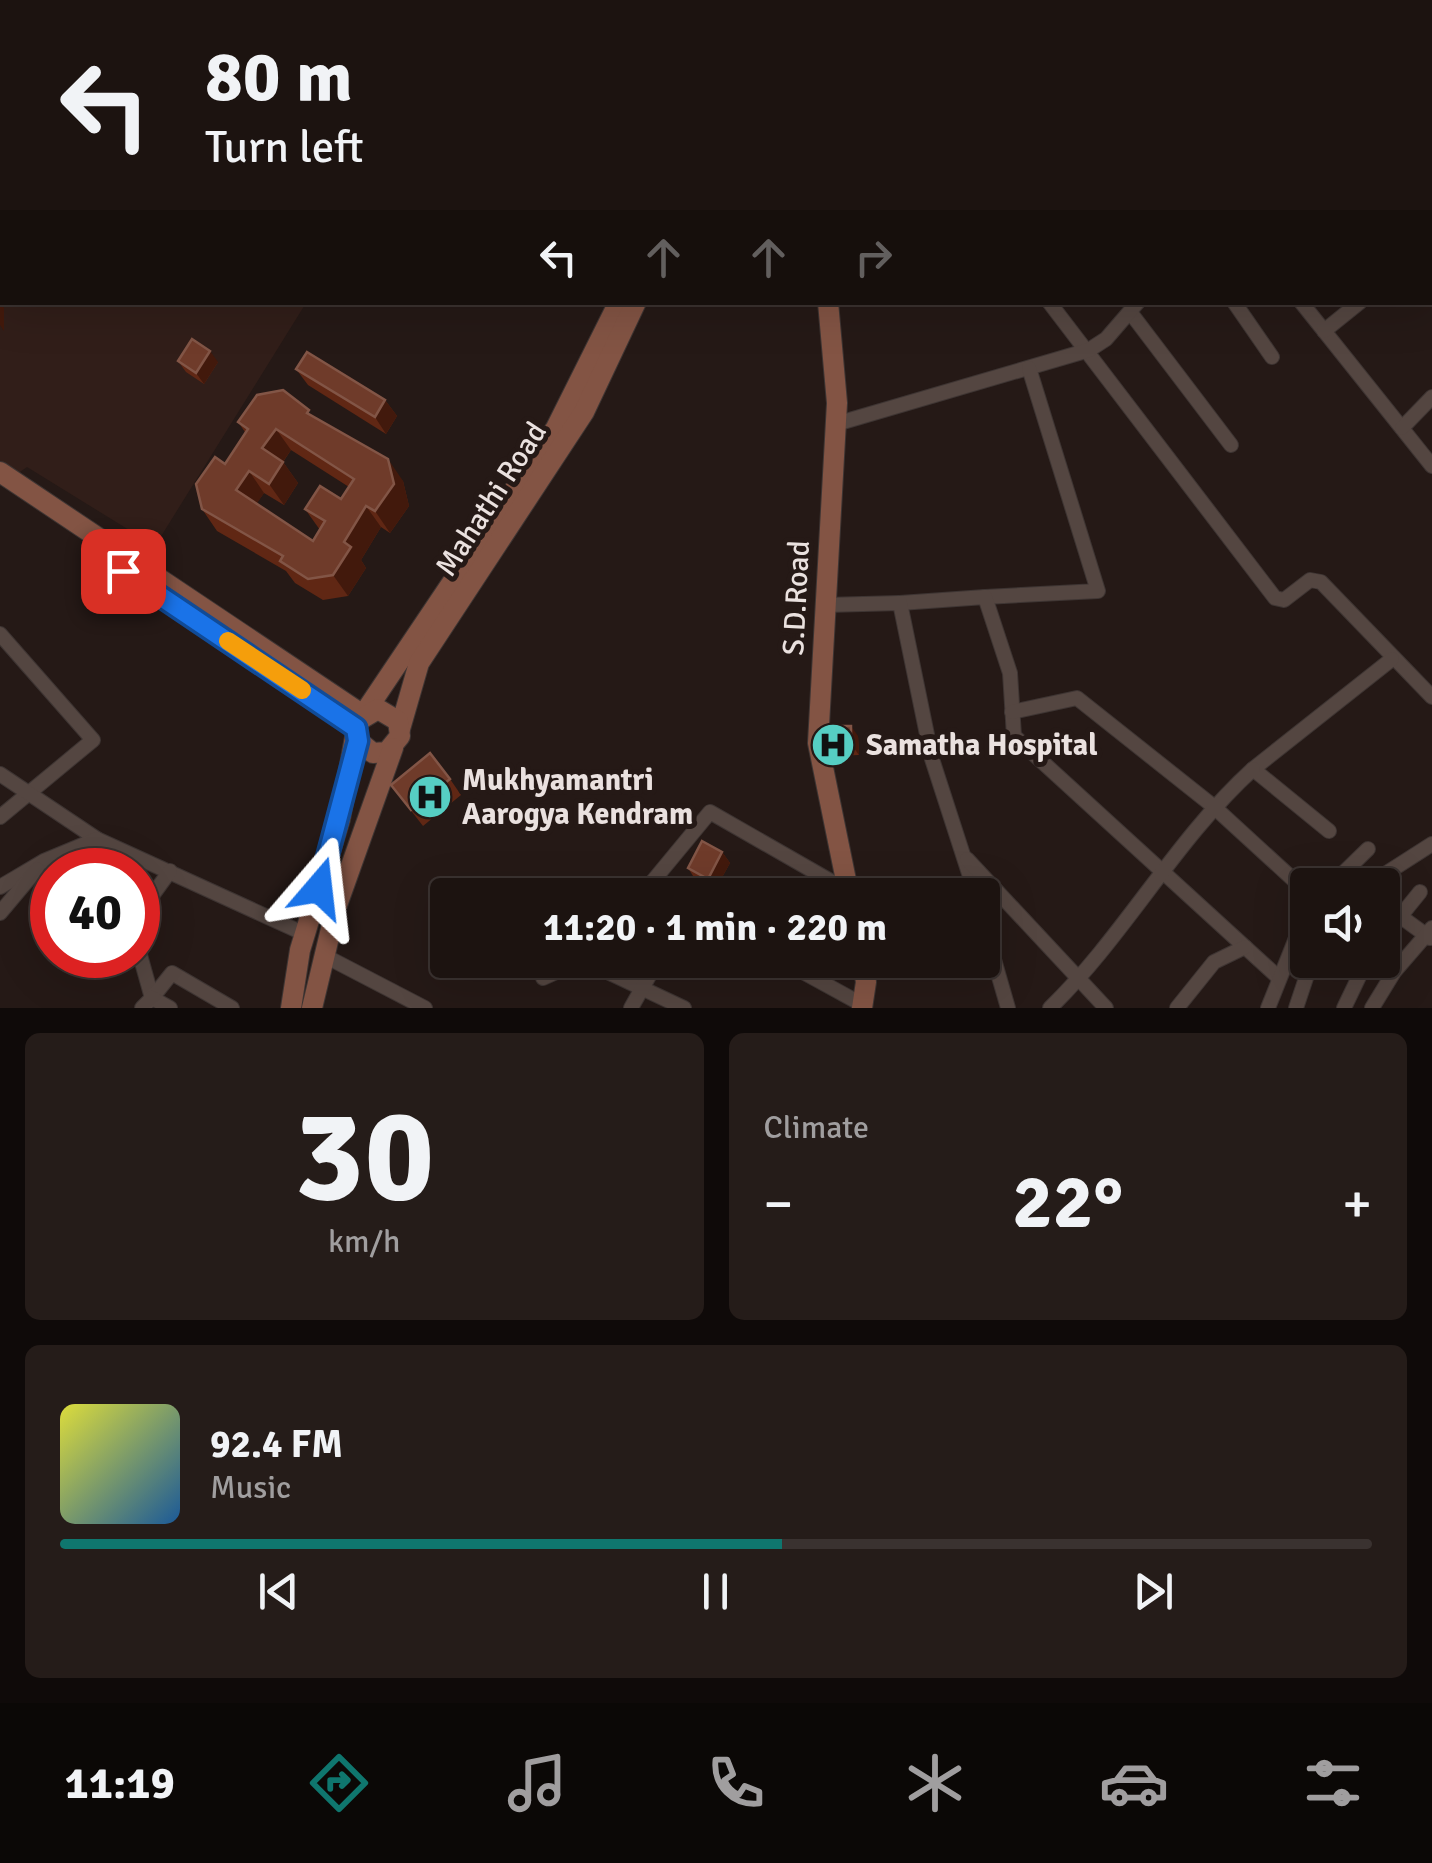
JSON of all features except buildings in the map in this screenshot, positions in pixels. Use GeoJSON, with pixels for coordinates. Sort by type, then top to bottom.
{"type":"FeatureCollection","features":[{"type":"Feature","properties":{"kind":"street","name":"Mahathi Road"},"geometry":{"type":"LineString","coordinates":[[291,1008],[296,970],[340,819],[359,728],[577,408],[617,305]]}},
{"type":"Feature","properties":{"kind":"street","name":"Mahathi Road"},"geometry":{"type":"LineString","coordinates":[[312,1008],[363,827],[419,662],[577,408],[634,305]]}},
{"type":"Feature","properties":{"kind":"street","name":"S.D.Road"},"geometry":{"type":"LineString","coordinates":[[828,305],[836,424],[818,742],[845,878]]}},
{"type":"Feature","properties":{"kind":"street"},"geometry":{"type":"LineString","coordinates":[[1052,305],[1275,598],[1284,600],[1315,579],[1432,697]]}},
{"type":"Feature","properties":{"kind":"street"},"geometry":{"type":"LineString","coordinates":[[1236,305],[1272,356]]}},
{"type":"Feature","properties":{"kind":"street"},"geometry":{"type":"LineString","coordinates":[[1303,305],[1432,466]]}},
{"type":"Feature","properties":{"kind":"street"},"geometry":{"type":"LineString","coordinates":[[1324,331],[1356,305]]}},
{"type":"Feature","properties":{"kind":"street"},"geometry":{"type":"LineString","coordinates":[[836,424],[1089,350],[1106,340],[1134,307],[1231,445]]}},
{"type":"Feature","properties":{"kind":"street"},"geometry":{"type":"LineString","coordinates":[[826,604],[1098,591],[1029,368]]}},
{"type":"Feature","properties":{"kind":"street"},"geometry":{"type":"LineString","coordinates":[[1402,428],[1432,397]]}},
{"type":"Feature","properties":{"kind":"street"},"geometry":{"type":"LineString","coordinates":[[0,472],[359,728],[373,753],[396,738],[386,710],[359,728]]}},
{"type":"Feature","properties":{"kind":"street"},"geometry":{"type":"LineString","coordinates":[[0,489],[359,728]]}},
{"type":"Feature","properties":{"kind":"street"},"geometry":{"type":"LineString","coordinates":[[985,597],[1010,673],[1014,736],[1279,978]]}},
{"type":"Feature","properties":{"kind":"street"},"geometry":{"type":"LineString","coordinates":[[900,603],[932,759],[971,878]]}},
{"type":"Feature","properties":{"kind":"street"},"geometry":{"type":"LineString","coordinates":[[0,634],[93,740],[0,817]]}},
{"type":"Feature","properties":{"kind":"street"},"geometry":{"type":"LineString","coordinates":[[1050,1008],[1078,980],[1213,806],[1253,769],[1392,658]]}},
{"type":"Feature","properties":{"kind":"street"},"geometry":{"type":"LineString","coordinates":[[1012,712],[1077,698],[1213,806],[1290,877]]}},
{"type":"Feature","properties":{"kind":"street"},"geometry":{"type":"LineString","coordinates":[[1253,769],[1329,831]]}},
{"type":"Feature","properties":{"kind":"street"},"geometry":{"type":"LineString","coordinates":[[0,774],[98,838],[307,928],[332,933]]}},
{"type":"Feature","properties":{"kind":"street"},"geometry":{"type":"LineString","coordinates":[[655,878],[710,812],[822,878]]}},
{"type":"Feature","properties":{"kind":"street"},"geometry":{"type":"LineString","coordinates":[[340,819],[363,827]]}},
{"type":"Feature","properties":{"kind":"street"},"geometry":{"type":"LineString","coordinates":[[75,848],[98,838]]}},
{"type":"Feature","properties":{"kind":"street"},"geometry":{"type":"LineString","coordinates":[[1395,868],[1432,844]]}},
{"type":"Feature","properties":{"kind":"street"},"geometry":{"type":"LineString","coordinates":[[1349,868],[1368,849]]}},
{"type":"Feature","properties":{"kind":"street"},"geometry":{"type":"LineString","coordinates":[[964,856],[1106,1008]]}},
{"type":"Feature","properties":{"kind":"street"},"geometry":{"type":"LineString","coordinates":[[0,888],[30,870]]}},
{"type":"Feature","properties":{"kind":"street"},"geometry":{"type":"LineString","coordinates":[[160,885],[170,871]]}},
{"type":"Feature","properties":{"kind":"street"},"geometry":{"type":"LineString","coordinates":[[0,913],[30,878]]}},
{"type":"Feature","properties":{"kind":"street"},"geometry":{"type":"LineString","coordinates":[[1372,1008],[1394,972],[1430,934],[1400,916],[1420,892]]}},
{"type":"Feature","properties":{"kind":"street"},"geometry":{"type":"LineString","coordinates":[[1178,1008],[1214,962],[1244,947]]}},
{"type":"Feature","properties":{"kind":"street"},"geometry":{"type":"LineString","coordinates":[[1268,1008],[1290,951]]}},
{"type":"Feature","properties":{"kind":"street"},"geometry":{"type":"LineString","coordinates":[[325,956],[425,1008]]}},
{"type":"Feature","properties":{"kind":"street"},"geometry":{"type":"LineString","coordinates":[[296,970],[319,978]]}},
{"type":"Feature","properties":{"kind":"street"},"geometry":{"type":"LineString","coordinates":[[146,1004],[172,973],[232,1008]]}},
{"type":"Feature","properties":{"kind":"street"},"geometry":{"type":"LineString","coordinates":[[142,978],[146,1004]]}},
{"type":"Feature","properties":{"kind":"street"},"geometry":{"type":"LineString","coordinates":[[621,978],[684,1008]]}},
{"type":"Feature","properties":{"kind":"street"},"geometry":{"type":"LineString","coordinates":[[631,1008],[648,978]]}},
{"type":"Feature","properties":{"kind":"street"},"geometry":{"type":"LineString","coordinates":[[813,978],[862,1006],[865,978]]}},
{"type":"Feature","properties":{"kind":"street"},"geometry":{"type":"LineString","coordinates":[[999,978],[1008,1008]]}},
{"type":"Feature","properties":{"kind":"street"},"geometry":{"type":"LineString","coordinates":[[1296,1008],[1306,978]]}},
{"type":"Feature","properties":{"kind":"street"},"geometry":{"type":"LineString","coordinates":[[1344,1008],[1358,978]]}},
{"type":"Feature","properties":{"kind":"street"},"geometry":{"type":"LineString","coordinates":[[146,1004],[170,1008]]}},
{"type":"Feature","properties":{"kind":"shaded area"},"geometry":{"type":"Polygon","coordinates":[[[0,305],[305,305],[155,546],[27,467],[0,486],[0,305]]]}},
{"type":"Feature","properties":{"kind":"slow traffic"},"geometry":{"type":"LineString","coordinates":[[228,641],[302,690]]}},
{"type":"Feature","properties":{"kind":"place","name":"Samatha Hospital"},"geometry":{"type":"Point","coordinates":[833,745]}},
{"type":"Feature","properties":{"kind":"place","name":"Mukhyamantri Aarogya Kendram"},"geometry":{"type":"Point","coordinates":[430,797]}},
{"type":"Feature","properties":{"kind":"route"},"geometry":{"type":"LineString","coordinates":[[123,571],[356,728],[358,741],[340,819],[319,888]]}}]}
